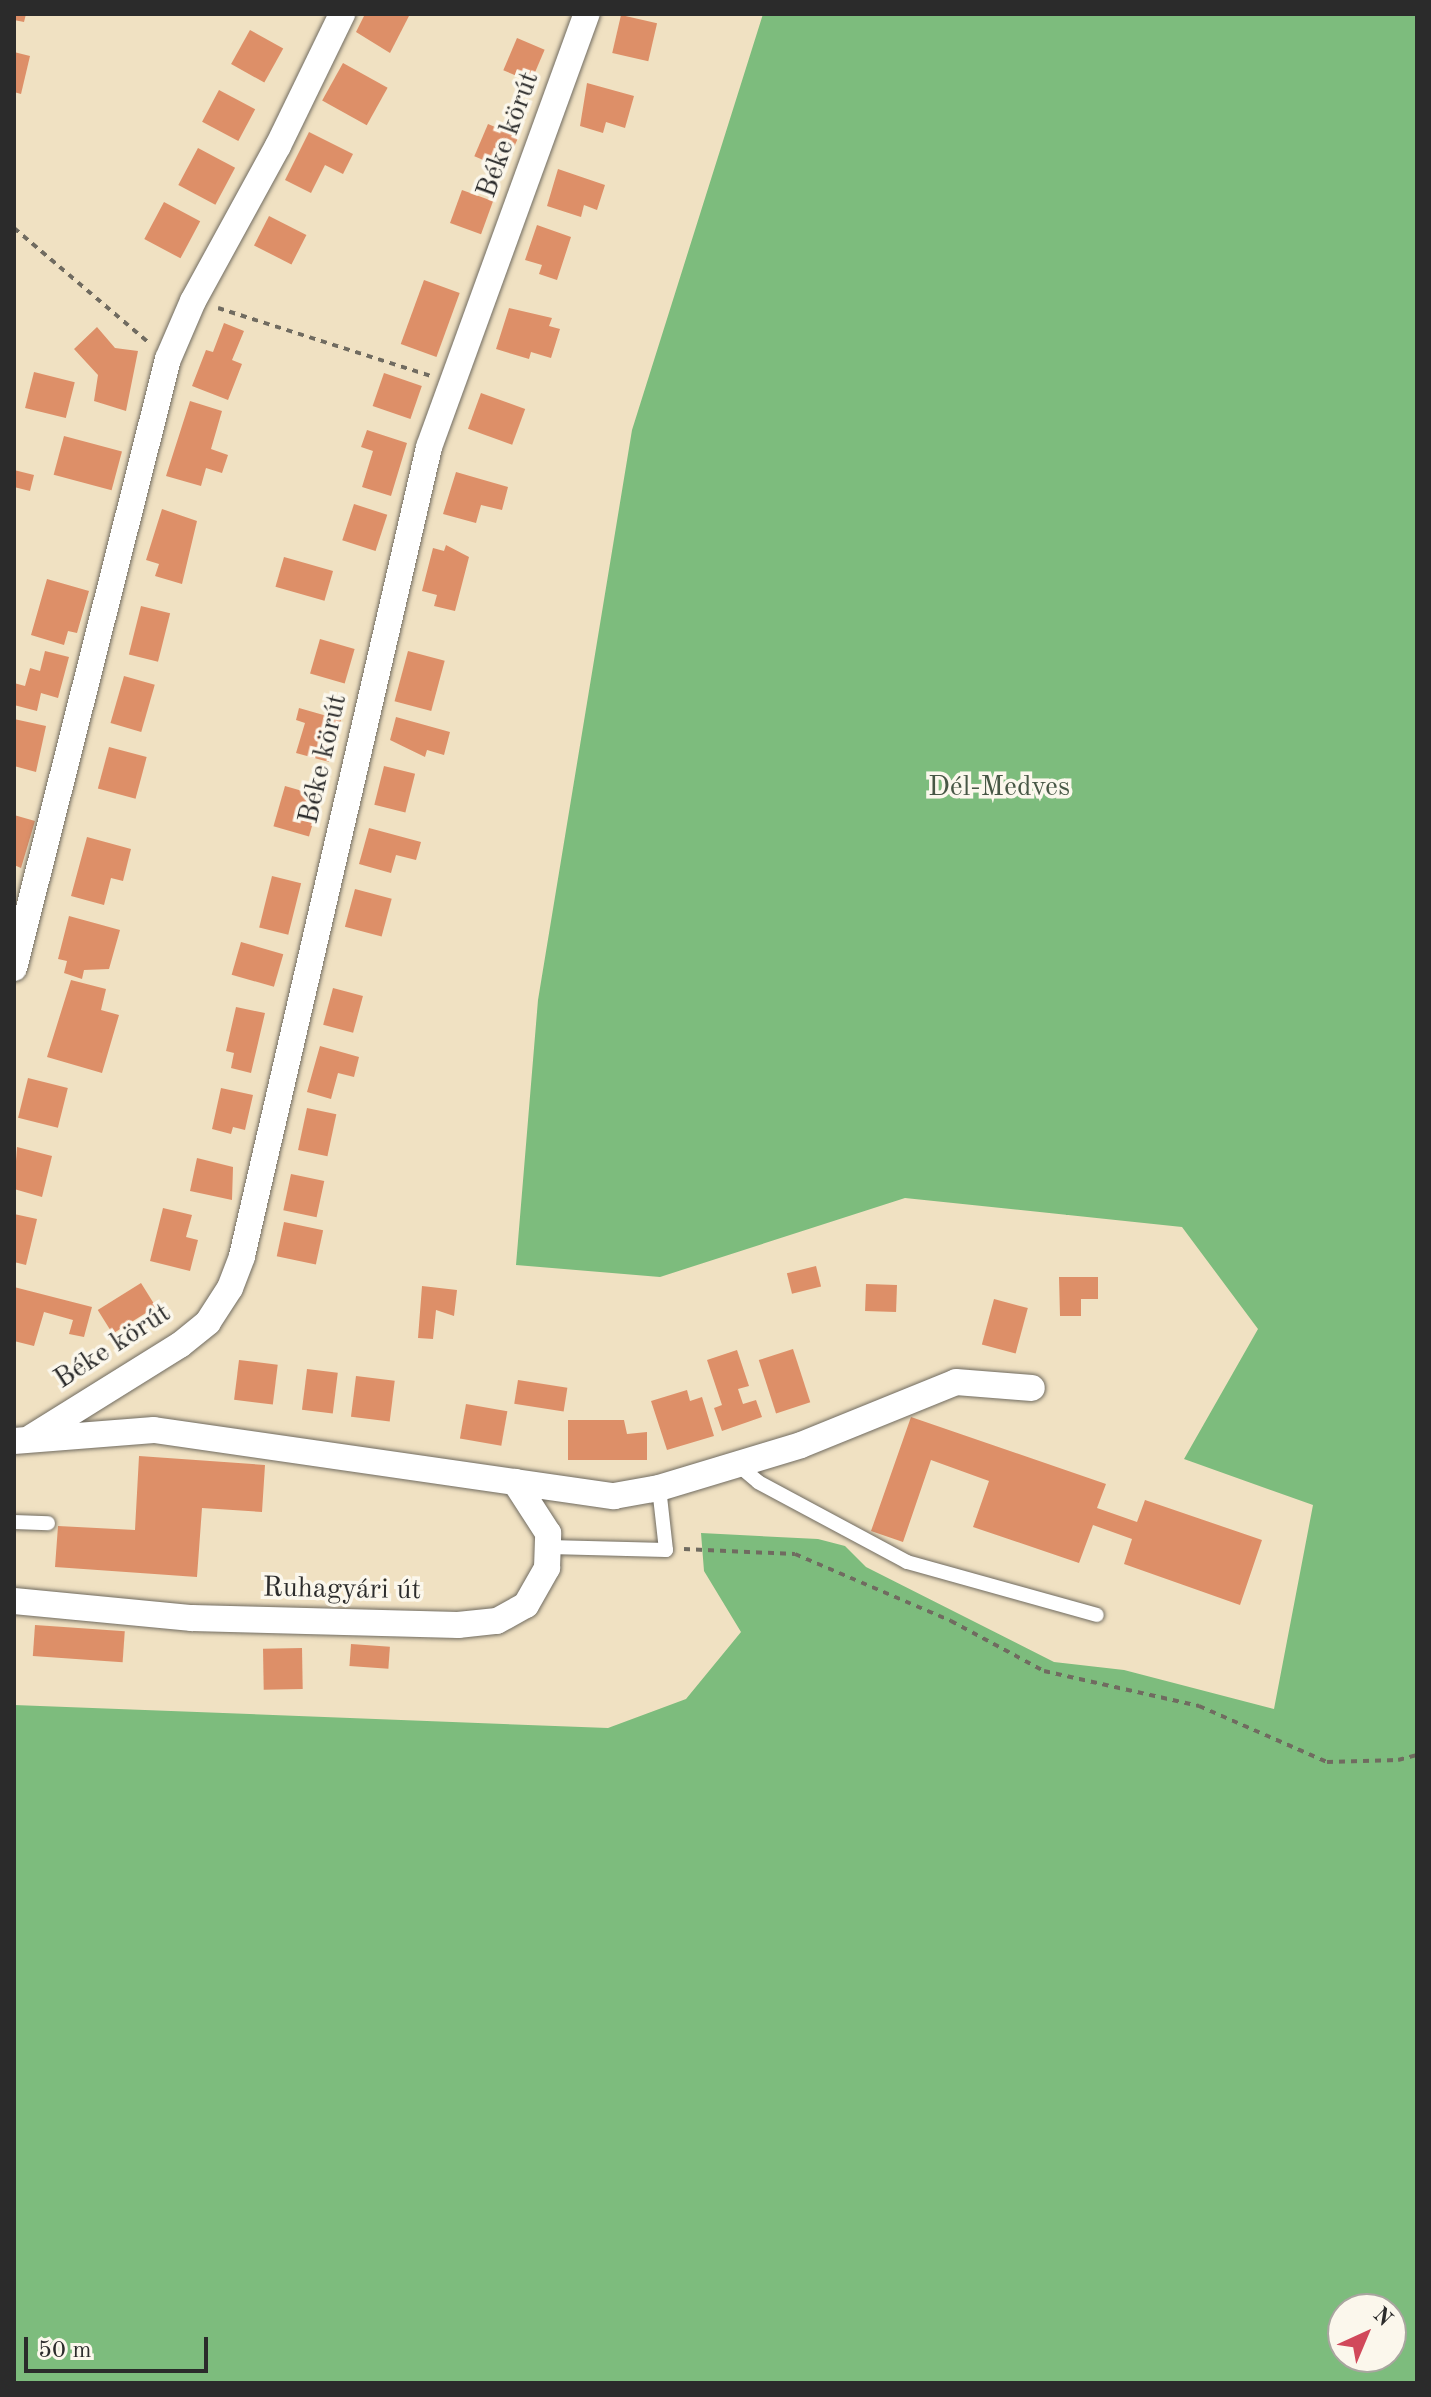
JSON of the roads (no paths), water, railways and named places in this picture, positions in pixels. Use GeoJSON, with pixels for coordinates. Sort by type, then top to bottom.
{"type":"FeatureCollection","features":[{"type":"Feature","properties":{"kind":"street"},"geometry":{"type":"LineString","coordinates":[[14,968],[168,359],[193,301],[271,159],[342,14]]}},
{"type":"Feature","properties":{"kind":"street","name":"Béke körút"},"geometry":{"type":"LineString","coordinates":[[23,1439],[180,1345],[208,1322],[230,1288],[242,1256],[420,480],[587,14]]}},
{"type":"Feature","properties":{"kind":"street"},"geometry":{"type":"LineString","coordinates":[[23,1439],[154,1430],[614,1496],[659,1488],[738,1465],[956,1382],[1032,1388]]}},
{"type":"Feature","properties":{"kind":"street"},"geometry":{"type":"LineString","coordinates":[[515,1482],[539,1513],[549,1547]]}},
{"type":"Feature","properties":{"kind":"street","name":"Ruhagyári út"},"geometry":{"type":"LineString","coordinates":[[14,1601],[192,1618],[458,1625],[497,1621],[526,1605],[540,1584],[549,1547]]}},
{"type":"Feature","properties":{"kind":"lane"},"geometry":{"type":"LineString","coordinates":[[738,1465],[758,1482],[907,1562],[1097,1615]]}},
{"type":"Feature","properties":{"kind":"lane"},"geometry":{"type":"LineString","coordinates":[[549,1547],[666,1550],[659,1488]]}},
{"type":"Feature","properties":{"kind":"lane"},"geometry":{"type":"LineString","coordinates":[[14,1522],[48,1523]]}},
{"type":"Feature","properties":{"kind":"park label","name":"Dél-Medves"},"geometry":{"type":"Point","coordinates":[999,788]}}]}
